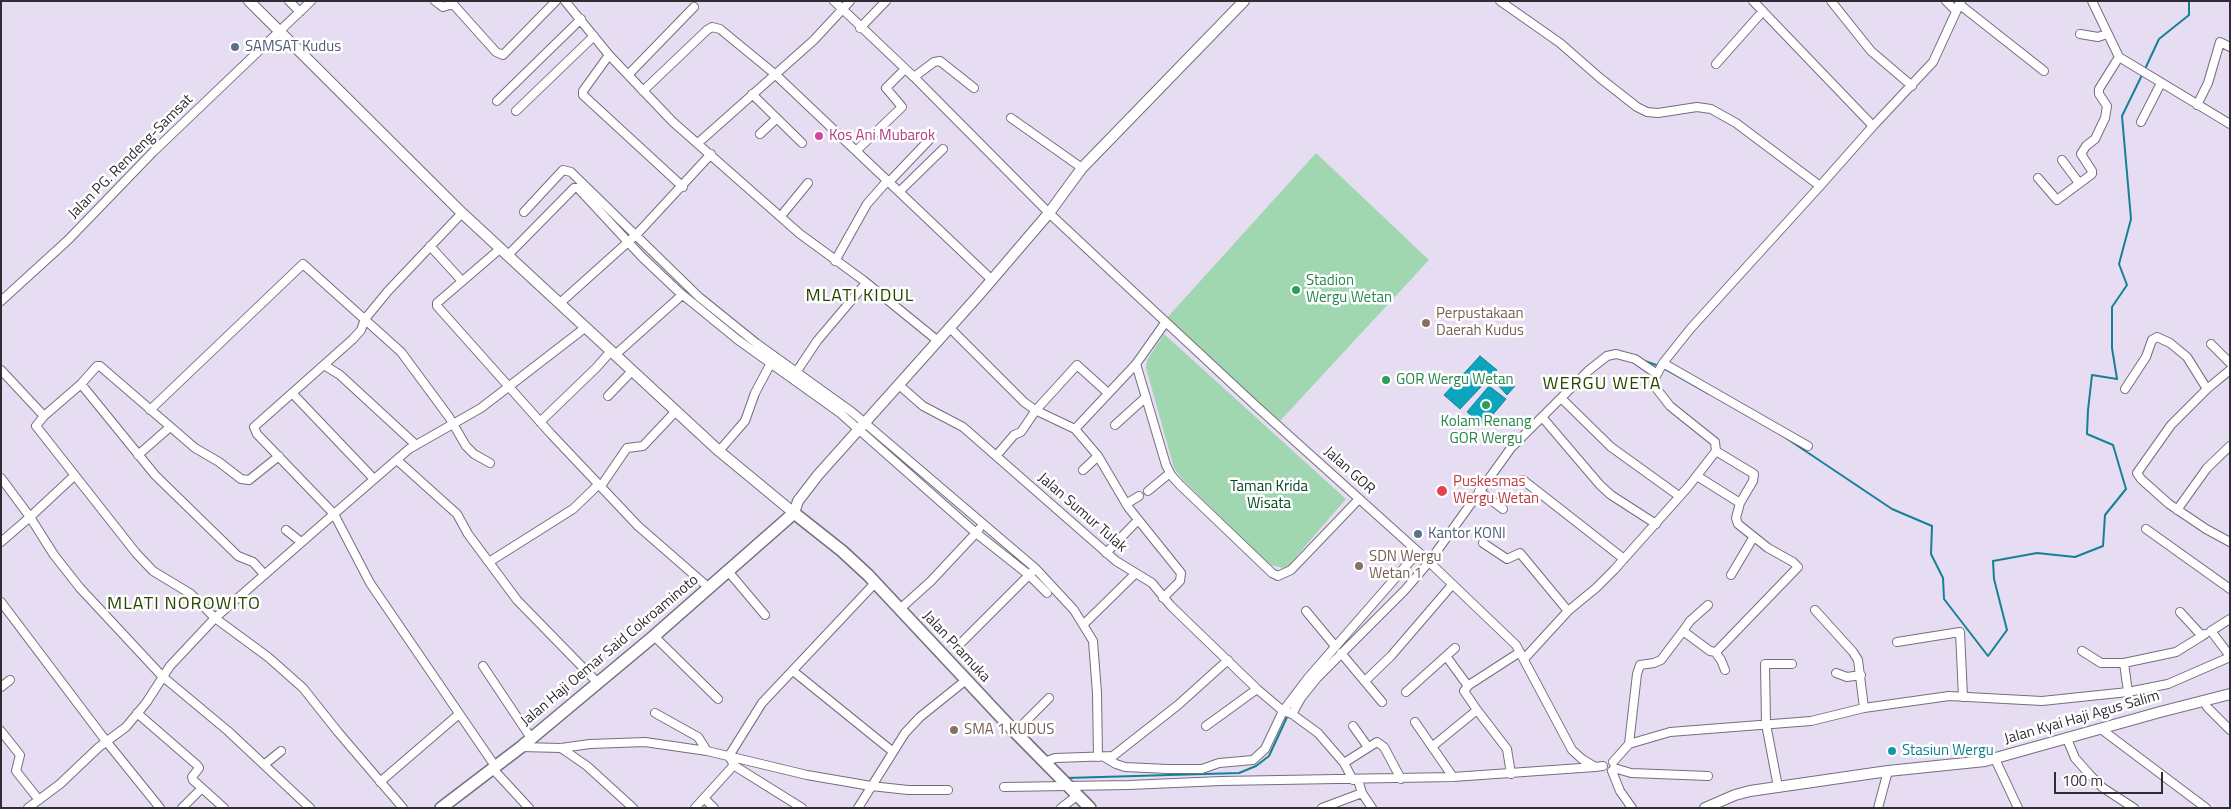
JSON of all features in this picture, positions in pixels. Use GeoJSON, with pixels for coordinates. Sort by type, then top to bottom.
{"type":"FeatureCollection","features":[{"type":"Feature","properties":{"kind":"main road","name":"Jalan Haji Oemar Said Cokroaminoto"},"geometry":{"type":"LineString","coordinates":[[441,808],[521,747],[598,683],[790,516]]}},
{"type":"Feature","properties":{"kind":"main road","name":"Jalan Pramuka"},"geometry":{"type":"LineString","coordinates":[[790,516],[842,551],[875,583],[1015,732],[1090,808]]}},
{"type":"Feature","properties":{"kind":"street"},"geometry":{"type":"LineString","coordinates":[[249,1],[462,214],[790,516],[798,501],[818,475],[992,280],[1049,213],[1082,168],[1240,3]]}},
{"type":"Feature","properties":{"kind":"street"},"geometry":{"type":"LineString","coordinates":[[289,1],[298,14]]}},
{"type":"Feature","properties":{"kind":"street","name":"Jalan PG. Rendeng-Samsat"},"geometry":{"type":"LineString","coordinates":[[1,301],[68,240],[153,152],[311,1]]}},
{"type":"Feature","properties":{"kind":"street"},"geometry":{"type":"LineString","coordinates":[[435,1],[443,7],[453,4],[496,52],[503,55],[556,1]]}},
{"type":"Feature","properties":{"kind":"street"},"geometry":{"type":"LineString","coordinates":[[566,1],[609,55],[673,122],[802,236],[866,283],[938,341]]}},
{"type":"Feature","properties":{"kind":"street","name":"Jalan GOR"},"geometry":{"type":"LineString","coordinates":[[834,1],[860,28],[914,77],[1049,213],[1165,323],[1428,560],[1522,655],[1572,750],[1582,759],[1607,772],[1613,767]]}},
{"type":"Feature","properties":{"kind":"street"},"geometry":{"type":"LineString","coordinates":[[698,143],[814,40],[850,1]]}},
{"type":"Feature","properties":{"kind":"street"},"geometry":{"type":"LineString","coordinates":[[860,28],[886,1]]}},
{"type":"Feature","properties":{"kind":"street"},"geometry":{"type":"LineString","coordinates":[[1500,1],[1560,43],[1637,107],[1647,112],[1658,113],[1697,107],[1711,109],[1736,123],[1820,186]]}},
{"type":"Feature","properties":{"kind":"street"},"geometry":{"type":"LineString","coordinates":[[1753,1],[1873,126]]}},
{"type":"Feature","properties":{"kind":"street"},"geometry":{"type":"LineString","coordinates":[[1831,1],[1871,51],[1912,86]]}},
{"type":"Feature","properties":{"kind":"street"},"geometry":{"type":"LineString","coordinates":[[1946,1],[1959,5],[2044,70]]}},
{"type":"Feature","properties":{"kind":"street"},"geometry":{"type":"LineString","coordinates":[[2092,1],[2119,57],[2230,124]]}},
{"type":"Feature","properties":{"kind":"street"},"geometry":{"type":"LineString","coordinates":[[1510,774],[1507,749],[1465,695],[1464,691],[1468,686],[1522,655],[1568,611],[1596,588],[1656,524],[1716,451],[1715,442],[1680,415],[1662,397],[1655,383],[1660,368],[1692,328],[1933,62],[1959,5]]}},
{"type":"Feature","properties":{"kind":"street"},"geometry":{"type":"LineString","coordinates":[[628,76],[694,8]]}},
{"type":"Feature","properties":{"kind":"street"},"geometry":{"type":"LineString","coordinates":[[1716,64],[1763,11]]}},
{"type":"Feature","properties":{"kind":"street"},"geometry":{"type":"LineString","coordinates":[[497,101],[581,19]]}},
{"type":"Feature","properties":{"kind":"street"},"geometry":{"type":"LineString","coordinates":[[643,91],[706,30],[712,27],[720,29],[776,75],[992,280]]}},
{"type":"Feature","properties":{"kind":"street"},"geometry":{"type":"LineString","coordinates":[[2080,34],[2098,37],[2107,34]]}},
{"type":"Feature","properties":{"kind":"street"},"geometry":{"type":"LineString","coordinates":[[516,111],[594,36]]}},
{"type":"Feature","properties":{"kind":"street"},"geometry":{"type":"LineString","coordinates":[[2197,105],[2208,83],[2220,42],[2230,47]]}},
{"type":"Feature","properties":{"kind":"street"},"geometry":{"type":"LineString","coordinates":[[609,55],[583,90],[583,95],[683,186]]}},
{"type":"Feature","properties":{"kind":"street"},"geometry":{"type":"LineString","coordinates":[[2038,178],[2057,200],[2093,173],[2081,157],[2081,152],[2095,139],[2105,118],[2106,106],[2099,94],[2099,89],[2119,57]]}},
{"type":"Feature","properties":{"kind":"street"},"geometry":{"type":"LineString","coordinates":[[914,77],[934,62],[940,61],[945,63],[974,88]]}},
{"type":"Feature","properties":{"kind":"street"},"geometry":{"type":"LineString","coordinates":[[856,151],[902,107],[886,88],[905,69]]}},
{"type":"Feature","properties":{"kind":"street"},"geometry":{"type":"LineString","coordinates":[[2141,122],[2157,81]]}},
{"type":"Feature","properties":{"kind":"street"},"geometry":{"type":"LineString","coordinates":[[752,94],[802,143]]}},
{"type":"Feature","properties":{"kind":"street"},"geometry":{"type":"LineString","coordinates":[[1011,118],[1082,168]]}},
{"type":"Feature","properties":{"kind":"street"},"geometry":{"type":"LineString","coordinates":[[760,134],[776,119]]}},
{"type":"Feature","properties":{"kind":"street"},"geometry":{"type":"LineString","coordinates":[[835,261],[866,204],[930,139]]}},
{"type":"Feature","properties":{"kind":"street"},"geometry":{"type":"LineString","coordinates":[[900,191],[942,149]]}},
{"type":"Feature","properties":{"kind":"street"},"geometry":{"type":"LineString","coordinates":[[560,303],[632,238],[683,186],[711,154]]}},
{"type":"Feature","properties":{"kind":"street"},"geometry":{"type":"LineString","coordinates":[[2062,160],[2079,183]]}},
{"type":"Feature","properties":{"kind":"street"},"geometry":{"type":"LineString","coordinates":[[524,212],[550,182],[563,170],[567,170],[632,238],[682,295],[738,340],[773,360],[796,370],[979,528],[1056,589],[1084,624],[1093,641],[1097,757]]}},
{"type":"Feature","properties":{"kind":"street"},"geometry":{"type":"LineString","coordinates":[[781,216],[808,183]]}},
{"type":"Feature","properties":{"kind":"street"},"geometry":{"type":"LineString","coordinates":[[708,587],[638,526],[540,422],[437,306],[437,303],[462,281],[505,252],[575,188],[580,190],[632,238],[773,360],[862,426]]}},
{"type":"Feature","properties":{"kind":"street"},"geometry":{"type":"LineString","coordinates":[[462,214],[430,246],[365,319],[361,330],[353,339],[254,428],[334,514],[370,583],[493,767],[529,808]]}},
{"type":"Feature","properties":{"kind":"street"},"geometry":{"type":"LineString","coordinates":[[430,246],[462,281]]}},
{"type":"Feature","properties":{"kind":"street"},"geometry":{"type":"LineString","coordinates":[[150,410],[301,264],[365,319],[406,358],[454,424],[466,446],[474,454],[490,463]]}},
{"type":"Feature","properties":{"kind":"street"},"geometry":{"type":"LineString","coordinates":[[796,370],[817,341],[866,283]]}},
{"type":"Feature","properties":{"kind":"street"},"geometry":{"type":"LineString","coordinates":[[540,422],[613,353],[682,295]]}},
{"type":"Feature","properties":{"kind":"street"},"geometry":{"type":"LineString","coordinates":[[1075,429],[1136,364],[1165,323]]}},
{"type":"Feature","properties":{"kind":"street"},"geometry":{"type":"LineString","coordinates":[[28,808],[60,784],[106,741],[126,727],[162,676],[215,618],[373,478],[416,445],[481,408],[586,327]]}},
{"type":"Feature","properties":{"kind":"street"},"geometry":{"type":"LineString","coordinates":[[950,328],[1024,402],[1075,429],[1098,456],[1126,504],[1181,573],[1181,579],[1176,586],[1163,598]]}},
{"type":"Feature","properties":{"kind":"street"},"geometry":{"type":"LineString","coordinates":[[2125,390],[2146,357],[2152,340],[2157,337],[2170,343],[2187,357],[2207,390]]}},
{"type":"Feature","properties":{"kind":"street"},"geometry":{"type":"LineString","coordinates":[[2211,344],[2230,363]]}},
{"type":"Feature","properties":{"kind":"street"},"geometry":{"type":"LineString","coordinates":[[1288,713],[1308,688],[1405,590],[1511,448],[1588,371],[1611,354],[1635,359],[1660,368],[1808,446]]}},
{"type":"Feature","properties":{"kind":"street"},"geometry":{"type":"LineString","coordinates":[[719,451],[745,421],[755,393],[773,360]]}},
{"type":"Feature","properties":{"kind":"street"},"geometry":{"type":"LineString","coordinates":[[1136,364],[1170,473],[1180,485],[1272,573],[1278,576],[1290,570],[1359,499]]}},
{"type":"Feature","properties":{"kind":"street"},"geometry":{"type":"LineString","coordinates":[[324,365],[340,375],[416,445]]}},
{"type":"Feature","properties":{"kind":"street"},"geometry":{"type":"LineString","coordinates":[[996,456],[1014,435],[1020,432],[1036,410],[1078,365],[1108,394]]}},
{"type":"Feature","properties":{"kind":"street"},"geometry":{"type":"LineString","coordinates":[[279,456],[255,477],[245,481],[219,462],[205,455],[100,366],[97,366],[37,424],[37,428],[74,476],[136,553],[153,571],[191,594],[215,618],[275,662],[303,688],[403,808]]}},
{"type":"Feature","properties":{"kind":"street"},"geometry":{"type":"LineString","coordinates":[[1,370],[44,416]]}},
{"type":"Feature","properties":{"kind":"street"},"geometry":{"type":"LineString","coordinates":[[608,396],[632,370]]}},
{"type":"Feature","properties":{"kind":"street"},"geometry":{"type":"LineString","coordinates":[[2229,372],[2207,390],[2171,425],[2137,473],[2148,486],[2177,510],[2230,542]]}},
{"type":"Feature","properties":{"kind":"street"},"geometry":{"type":"LineString","coordinates":[[80,384],[155,475],[238,556],[253,562],[264,574]]}},
{"type":"Feature","properties":{"kind":"street","name":"Jalan Sumur Tulak"},"geometry":{"type":"LineString","coordinates":[[899,385],[923,406],[962,428],[1116,562],[1152,583],[1163,598],[1257,689],[1318,733],[1344,763],[1372,808]]}},
{"type":"Feature","properties":{"kind":"street"},"geometry":{"type":"LineString","coordinates":[[293,394],[373,478]]}},
{"type":"Feature","properties":{"kind":"street"},"geometry":{"type":"LineString","coordinates":[[1115,425],[1146,396]]}},
{"type":"Feature","properties":{"kind":"street"},"geometry":{"type":"LineString","coordinates":[[1561,398],[1611,447],[1679,496]]}},
{"type":"Feature","properties":{"kind":"street"},"geometry":{"type":"LineString","coordinates":[[489,562],[573,509],[600,485],[627,448],[643,446],[676,411]]}},
{"type":"Feature","properties":{"kind":"street"},"geometry":{"type":"LineString","coordinates":[[1542,417],[1600,485],[1611,495],[1656,524]]}},
{"type":"Feature","properties":{"kind":"street"},"geometry":{"type":"LineString","coordinates":[[138,455],[170,427]]}},
{"type":"Feature","properties":{"kind":"street"},"geometry":{"type":"LineString","coordinates":[[2177,510],[2207,468],[2230,446]]}},
{"type":"Feature","properties":{"kind":"street"},"geometry":{"type":"LineString","coordinates":[[1714,652],[1798,567],[1794,562],[1753,538],[1736,521],[1740,503],[1754,481],[1754,474],[1716,451]]}},
{"type":"Feature","properties":{"kind":"street"},"geometry":{"type":"LineString","coordinates":[[1083,470],[1098,456]]}},
{"type":"Feature","properties":{"kind":"street"},"geometry":{"type":"LineString","coordinates":[[397,460],[452,509],[517,600],[598,683]]}},
{"type":"Feature","properties":{"kind":"street"},"geometry":{"type":"LineString","coordinates":[[1148,491],[1170,473]]}},
{"type":"Feature","properties":{"kind":"street"},"geometry":{"type":"LineString","coordinates":[[1,542],[74,476]]}},
{"type":"Feature","properties":{"kind":"street"},"geometry":{"type":"LineString","coordinates":[[1697,476],[1740,503]]}},
{"type":"Feature","properties":{"kind":"street"},"geometry":{"type":"LineString","coordinates":[[1,478],[30,517],[54,555],[80,588],[162,676],[228,731],[310,808]]}},
{"type":"Feature","properties":{"kind":"street"},"geometry":{"type":"LineString","coordinates":[[1523,480],[1624,559]]}},
{"type":"Feature","properties":{"kind":"street"},"geometry":{"type":"LineString","coordinates":[[1479,491],[1503,509]]}},
{"type":"Feature","properties":{"kind":"street"},"geometry":{"type":"LineString","coordinates":[[1126,504],[1139,496]]}},
{"type":"Feature","properties":{"kind":"street"},"geometry":{"type":"LineString","coordinates":[[1106,553],[1138,520]]}},
{"type":"Feature","properties":{"kind":"street"},"geometry":{"type":"LineString","coordinates":[[900,609],[931,581],[979,528]]}},
{"type":"Feature","properties":{"kind":"street"},"geometry":{"type":"LineString","coordinates":[[2146,529],[2230,589]]}},
{"type":"Feature","properties":{"kind":"street"},"geometry":{"type":"LineString","coordinates":[[286,530],[301,542]]}},
{"type":"Feature","properties":{"kind":"street"},"geometry":{"type":"LineString","coordinates":[[1731,575],[1753,538]]}},
{"type":"Feature","properties":{"kind":"street"},"geometry":{"type":"LineString","coordinates":[[1483,543],[1507,559],[1520,553],[1568,611]]}},
{"type":"Feature","properties":{"kind":"street"},"geometry":{"type":"LineString","coordinates":[[1097,757],[1135,768],[1202,768],[1252,760],[1265,749],[1335,646],[1418,552]]}},
{"type":"Feature","properties":{"kind":"street"},"geometry":{"type":"LineString","coordinates":[[727,570],[765,615]]}},
{"type":"Feature","properties":{"kind":"street"},"geometry":{"type":"LineString","coordinates":[[1032,571],[1046,593]]}},
{"type":"Feature","properties":{"kind":"street"},"geometry":{"type":"LineString","coordinates":[[958,645],[1032,571]]}},
{"type":"Feature","properties":{"kind":"street"},"geometry":{"type":"LineString","coordinates":[[1084,624],[1136,573]]}},
{"type":"Feature","properties":{"kind":"street"},"geometry":{"type":"LineString","coordinates":[[729,756],[762,703],[875,583]]}},
{"type":"Feature","properties":{"kind":"street"},"geometry":{"type":"LineString","coordinates":[[1365,681],[1391,656],[1452,584]]}},
{"type":"Feature","properties":{"kind":"street"},"geometry":{"type":"LineString","coordinates":[[1613,767],[1629,744],[1636,674],[1640,665],[1661,660],[1690,621],[1708,605]]}},
{"type":"Feature","properties":{"kind":"street"},"geometry":{"type":"LineString","coordinates":[[3,607],[160,808]]}},
{"type":"Feature","properties":{"kind":"street"},"geometry":{"type":"LineString","coordinates":[[1815,610],[1858,660],[1864,708]]}},
{"type":"Feature","properties":{"kind":"street"},"geometry":{"type":"LineString","coordinates":[[1306,612],[1335,646]]}},
{"type":"Feature","properties":{"kind":"street"},"geometry":{"type":"LineString","coordinates":[[2180,612],[2202,636]]}},
{"type":"Feature","properties":{"kind":"street"},"geometry":{"type":"LineString","coordinates":[[2082,651],[2101,664],[2124,664],[2176,652],[2230,619]]}},
{"type":"Feature","properties":{"kind":"street"},"geometry":{"type":"LineString","coordinates":[[1683,631],[1714,652],[1721,660],[1725,670]]}},
{"type":"Feature","properties":{"kind":"street"},"geometry":{"type":"LineString","coordinates":[[1629,744],[1670,732],[1811,721],[1864,708],[1949,696],[2042,701],[2128,692],[2168,684],[2230,656],[2211,631]]}},
{"type":"Feature","properties":{"kind":"street"},"geometry":{"type":"LineString","coordinates":[[1897,642],[1960,632],[1964,697]]}},
{"type":"Feature","properties":{"kind":"street"},"geometry":{"type":"LineString","coordinates":[[654,636],[718,699]]}},
{"type":"Feature","properties":{"kind":"street"},"geometry":{"type":"LineString","coordinates":[[1406,692],[1455,648]]}},
{"type":"Feature","properties":{"kind":"street"},"geometry":{"type":"LineString","coordinates":[[1341,654],[1382,702]]}},
{"type":"Feature","properties":{"kind":"street"},"geometry":{"type":"LineString","coordinates":[[1446,656],[1468,686]]}},
{"type":"Feature","properties":{"kind":"street"},"geometry":{"type":"LineString","coordinates":[[1045,762],[1055,758],[1097,757],[1117,754],[1178,705],[1228,660]]}},
{"type":"Feature","properties":{"kind":"street"},"geometry":{"type":"LineString","coordinates":[[1778,787],[1766,724],[1765,664],[1792,664]]}},
{"type":"Feature","properties":{"kind":"street"},"geometry":{"type":"LineString","coordinates":[[2124,664],[2128,692]]}},
{"type":"Feature","properties":{"kind":"street"},"geometry":{"type":"LineString","coordinates":[[483,666],[531,738]]}},
{"type":"Feature","properties":{"kind":"street"},"geometry":{"type":"LineString","coordinates":[[793,671],[892,751]]}},
{"type":"Feature","properties":{"kind":"street"},"geometry":{"type":"LineString","coordinates":[[1836,673],[1847,677],[1861,675]]}},
{"type":"Feature","properties":{"kind":"street"},"geometry":{"type":"LineString","coordinates":[[1,687],[10,680]]}},
{"type":"Feature","properties":{"kind":"street"},"geometry":{"type":"LineString","coordinates":[[858,808],[905,733],[920,717],[966,680]]}},
{"type":"Feature","properties":{"kind":"street"},"geometry":{"type":"LineString","coordinates":[[1206,726],[1257,689]]}},
{"type":"Feature","properties":{"kind":"street","name":"Jalan Kyai Haji Agus Salim"},"geometry":{"type":"LineString","coordinates":[[1706,808],[1734,795],[1778,787],[1888,771],[1985,761],[2230,694]]}},
{"type":"Feature","properties":{"kind":"street"},"geometry":{"type":"LineString","coordinates":[[1015,732],[1049,698]]}},
{"type":"Feature","properties":{"kind":"street"},"geometry":{"type":"LineString","coordinates":[[2204,700],[2206,707],[2230,730]]}},
{"type":"Feature","properties":{"kind":"street"},"geometry":{"type":"LineString","coordinates":[[1432,746],[1477,710]]}},
{"type":"Feature","properties":{"kind":"street"},"geometry":{"type":"LineString","coordinates":[[656,713],[698,738],[706,751]]}},
{"type":"Feature","properties":{"kind":"street"},"geometry":{"type":"LineString","coordinates":[[137,714],[197,764],[199,768],[192,779],[224,808]]}},
{"type":"Feature","properties":{"kind":"street"},"geometry":{"type":"LineString","coordinates":[[380,782],[459,714]]}},
{"type":"Feature","properties":{"kind":"street"},"geometry":{"type":"LineString","coordinates":[[1415,722],[1453,777]]}},
{"type":"Feature","properties":{"kind":"street"},"geometry":{"type":"LineString","coordinates":[[1353,726],[1368,747]]}},
{"type":"Feature","properties":{"kind":"street"},"geometry":{"type":"LineString","coordinates":[[2101,729],[2206,808]]}},
{"type":"Feature","properties":{"kind":"street"},"geometry":{"type":"LineString","coordinates":[[1,731],[20,755],[16,771],[42,808]]}},
{"type":"Feature","properties":{"kind":"street"},"geometry":{"type":"LineString","coordinates":[[2066,739],[2075,758],[2090,775],[2103,788],[2134,808]]}},
{"type":"Feature","properties":{"kind":"street"},"geometry":{"type":"LineString","coordinates":[[521,747],[561,748],[590,744],[645,742],[706,751],[807,775],[872,786],[908,790],[948,790]]}},
{"type":"Feature","properties":{"kind":"street"},"geometry":{"type":"LineString","coordinates":[[1344,763],[1377,742],[1382,744],[1401,779]]}},
{"type":"Feature","properties":{"kind":"street"},"geometry":{"type":"LineString","coordinates":[[561,748],[587,766],[633,808]]}},
{"type":"Feature","properties":{"kind":"street"},"geometry":{"type":"LineString","coordinates":[[265,764],[281,751]]}},
{"type":"Feature","properties":{"kind":"street"},"geometry":{"type":"LineString","coordinates":[[729,756],[734,765],[802,808]]}},
{"type":"Feature","properties":{"kind":"street"},"geometry":{"type":"LineString","coordinates":[[1995,758],[2018,808]]}},
{"type":"Feature","properties":{"kind":"street"},"geometry":{"type":"LineString","coordinates":[[1219,764],[1220,779]]}},
{"type":"Feature","properties":{"kind":"street"},"geometry":{"type":"LineString","coordinates":[[695,808],[734,765]]}},
{"type":"Feature","properties":{"kind":"street"},"geometry":{"type":"LineString","coordinates":[[1004,787],[1084,784],[1129,785],[1220,779],[1401,779],[1510,774],[1599,767]]}},
{"type":"Feature","properties":{"kind":"street"},"geometry":{"type":"LineString","coordinates":[[1613,767],[1631,773],[1708,776]]}},
{"type":"Feature","properties":{"kind":"street"},"geometry":{"type":"LineString","coordinates":[[1613,767],[1620,791],[1632,808]]}},
{"type":"Feature","properties":{"kind":"street"},"geometry":{"type":"LineString","coordinates":[[1878,808],[1888,771]]}},
{"type":"Feature","properties":{"kind":"street"},"geometry":{"type":"LineString","coordinates":[[182,808],[202,788]]}},
{"type":"Feature","properties":{"kind":"street"},"geometry":{"type":"LineString","coordinates":[[1322,808],[1362,793]]}},
{"type":"Feature","properties":{"kind":"street"},"geometry":{"type":"LineString","coordinates":[[1061,808],[1078,795]]}},
{"type":"Feature","properties":{"kind":"street"},"geometry":{"type":"LineString","coordinates":[[704,798],[714,808]]}},
{"type":"Feature","properties":{"kind":"green space","name":"Stadion Wergu Wetan"},"geometry":{"type":"Polygon","coordinates":[[[1316,153],[1429,260],[1280,421],[1165,320],[1316,153]]]}},
{"type":"Feature","properties":{"kind":"green space","name":"Taman Krida Wisata"},"geometry":{"type":"Polygon","coordinates":[[[1164,334],[1346,499],[1288,566],[1283,568],[1271,565],[1263,559],[1183,480],[1174,468],[1146,368],[1147,360],[1164,334]]]}},
{"type":"Feature","properties":{"kind":"water"},"geometry":{"type":"Polygon","coordinates":[[[1480,356],[1497,370],[1460,409],[1444,395],[1480,356]]]}},
{"type":"Feature","properties":{"kind":"water"},"geometry":{"type":"Polygon","coordinates":[[[1503,374],[1515,386],[1507,395],[1496,383],[1503,374]]]}},
{"type":"Feature","properties":{"kind":"water","name":"Kolam Renang GOR Wergu"},"geometry":{"type":"Polygon","coordinates":[[[1489,386],[1506,399],[1484,425],[1467,412],[1489,386]]]}},
{"type":"Feature","properties":{"kind":"waterway"},"geometry":{"type":"LineString","coordinates":[[2145,69],[2159,39],[2189,15],[2189,1]]}},
{"type":"Feature","properties":{"kind":"waterway"},"geometry":{"type":"LineString","coordinates":[[1780,434],[1892,509],[1932,526],[1931,554],[1943,578],[1944,599],[1988,656],[2007,630],[1994,579],[1993,561],[2037,553],[2075,557],[2103,546],[2105,515],[2126,489],[2113,445],[2087,434],[2088,410],[2092,375],[2117,379],[2112,348],[2112,307],[2127,285],[2119,264],[2131,219],[2122,116],[2143,73]]}},
{"type":"Feature","properties":{"kind":"waterway"},"geometry":{"type":"LineString","coordinates":[[1642,360],[1659,366]]}},
{"type":"Feature","properties":{"kind":"waterway"},"geometry":{"type":"LineString","coordinates":[[1663,368],[1709,394]]}},
{"type":"Feature","properties":{"kind":"waterway"},"geometry":{"type":"LineString","coordinates":[[1066,778],[1239,773],[1256,766],[1269,756],[1288,715]]}},
{"type":"Feature","properties":{"kind":"place","name":"SAMSAT Kudus"},"geometry":{"type":"Point","coordinates":[235,47]}},
{"type":"Feature","properties":{"kind":"place","name":"Kos Ani Mubarok"},"geometry":{"type":"Point","coordinates":[819,136]}},
{"type":"Feature","properties":{"kind":"place","name":"Stadion Wergu Wetan"},"geometry":{"type":"Point","coordinates":[1296,290]}},
{"type":"Feature","properties":{"kind":"place","name":"Perpustakaan Daerah Kudus"},"geometry":{"type":"Point","coordinates":[1426,323]}},
{"type":"Feature","properties":{"kind":"place","name":"GOR Wergu Wetan"},"geometry":{"type":"Point","coordinates":[1386,380]}},
{"type":"Feature","properties":{"kind":"place","name":"Kolam Renang GOR Wergu"},"geometry":{"type":"Point","coordinates":[1486,405]}},
{"type":"Feature","properties":{"kind":"place","name":"Puskesmas Wergu Wetan"},"geometry":{"type":"Point","coordinates":[1442,491]}},
{"type":"Feature","properties":{"kind":"place","name":"Kantor KONI"},"geometry":{"type":"Point","coordinates":[1418,534]}},
{"type":"Feature","properties":{"kind":"place","name":"SDN Wergu Wetan 1"},"geometry":{"type":"Point","coordinates":[1359,566]}},
{"type":"Feature","properties":{"kind":"place","name":"SMA 1 KUDUS"},"geometry":{"type":"Point","coordinates":[954,730]}},
{"type":"Feature","properties":{"kind":"place","name":"Stasiun Wergu"},"geometry":{"type":"Point","coordinates":[1892,751]}},
{"type":"Feature","properties":{"kind":"district","name":"MLATI KIDUL"},"geometry":{"type":"Point","coordinates":[860,297]}},
{"type":"Feature","properties":{"kind":"district","name":"WERGU WETA"},"geometry":{"type":"Point","coordinates":[1602,385]}},
{"type":"Feature","properties":{"kind":"district","name":"MLATI NOROWITO"},"geometry":{"type":"Point","coordinates":[184,605]}}]}
